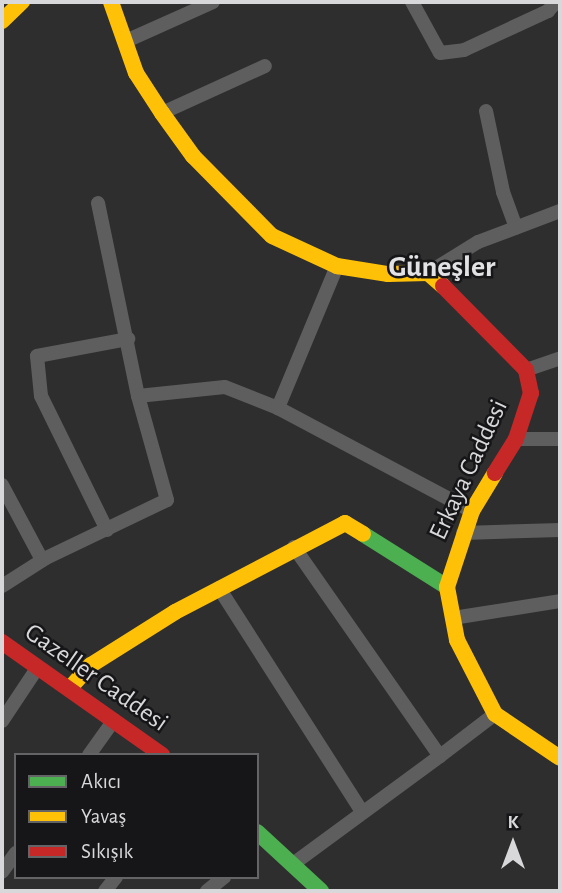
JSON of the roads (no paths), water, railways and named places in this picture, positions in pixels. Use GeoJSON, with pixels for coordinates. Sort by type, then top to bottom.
{"type":"FeatureCollection","features":[{"type":"Feature","properties":{"kind":"street"},"geometry":{"type":"LineString","coordinates":[[8,13],[22,2]]}},
{"type":"Feature","properties":{"kind":"street"},"geometry":{"type":"LineString","coordinates":[[111,2],[136,73],[162,113],[192,156],[272,236],[337,266],[388,274],[428,274],[478,242],[560,211]]}},
{"type":"Feature","properties":{"kind":"street"},"geometry":{"type":"LineString","coordinates":[[126,41],[213,2]]}},
{"type":"Feature","properties":{"kind":"street"},"geometry":{"type":"LineString","coordinates":[[412,2],[440,53],[464,50],[548,11],[556,2]]}},
{"type":"Feature","properties":{"kind":"street"},"geometry":{"type":"LineString","coordinates":[[162,113],[265,66]]}},
{"type":"Feature","properties":{"kind":"street"},"geometry":{"type":"LineString","coordinates":[[486,111],[503,192],[516,228]]}},
{"type":"Feature","properties":{"kind":"street"},"geometry":{"type":"LineString","coordinates":[[2,586],[42,560],[167,500],[138,396],[98,203]]}},
{"type":"Feature","properties":{"kind":"street"},"geometry":{"type":"LineString","coordinates":[[278,408],[337,266]]}},
{"type":"Feature","properties":{"kind":"street"},"geometry":{"type":"LineString","coordinates":[[428,274],[472,311],[526,370],[560,358]]}},
{"type":"Feature","properties":{"kind":"street"},"geometry":{"type":"LineString","coordinates":[[107,530],[41,396],[37,356],[128,339]]}},
{"type":"Feature","properties":{"kind":"street","name":"Erkaya Caddesi"},"geometry":{"type":"LineString","coordinates":[[526,370],[531,393],[516,439],[472,512],[447,587],[457,640],[495,714],[560,758]]}},
{"type":"Feature","properties":{"kind":"street"},"geometry":{"type":"LineString","coordinates":[[138,396],[225,387],[278,408],[472,512]]}},
{"type":"Feature","properties":{"kind":"street"},"geometry":{"type":"LineString","coordinates":[[516,439],[560,439]]}},
{"type":"Feature","properties":{"kind":"street"},"geometry":{"type":"LineString","coordinates":[[2,485],[42,560]]}},
{"type":"Feature","properties":{"kind":"street"},"geometry":{"type":"LineString","coordinates":[[70,688],[91,666],[124,643],[294,547],[345,523],[447,587]]}},
{"type":"Feature","properties":{"kind":"street"},"geometry":{"type":"LineString","coordinates":[[463,533],[560,530]]}},
{"type":"Feature","properties":{"kind":"street"},"geometry":{"type":"LineString","coordinates":[[294,547],[440,756]]}},
{"type":"Feature","properties":{"kind":"street"},"geometry":{"type":"LineString","coordinates":[[219,588],[361,810]]}},
{"type":"Feature","properties":{"kind":"street"},"geometry":{"type":"LineString","coordinates":[[453,618],[560,601]]}},
{"type":"Feature","properties":{"kind":"street","name":"Gazeller Caddesi"},"geometry":{"type":"LineString","coordinates":[[2,642],[159,753]]}},
{"type":"Feature","properties":{"kind":"street"},"geometry":{"type":"LineString","coordinates":[[2,721],[38,667]]}},
{"type":"Feature","properties":{"kind":"street"},"geometry":{"type":"LineString","coordinates":[[293,864],[361,810],[440,756],[495,714]]}},
{"type":"Feature","properties":{"kind":"street"},"geometry":{"type":"LineString","coordinates":[[90,753],[114,720]]}},
{"type":"Feature","properties":{"kind":"street"},"geometry":{"type":"LineString","coordinates":[[260,841],[293,864],[321,891]]}},
{"type":"Feature","properties":{"kind":"street"},"geometry":{"type":"LineString","coordinates":[[2,872],[14,856]]}},
{"type":"Feature","properties":{"kind":"street"},"geometry":{"type":"LineString","coordinates":[[207,891],[222,879]]}},
{"type":"Feature","properties":{"kind":"district","name":"Güneşler"},"geometry":{"type":"Point","coordinates":[442,267]}}]}
